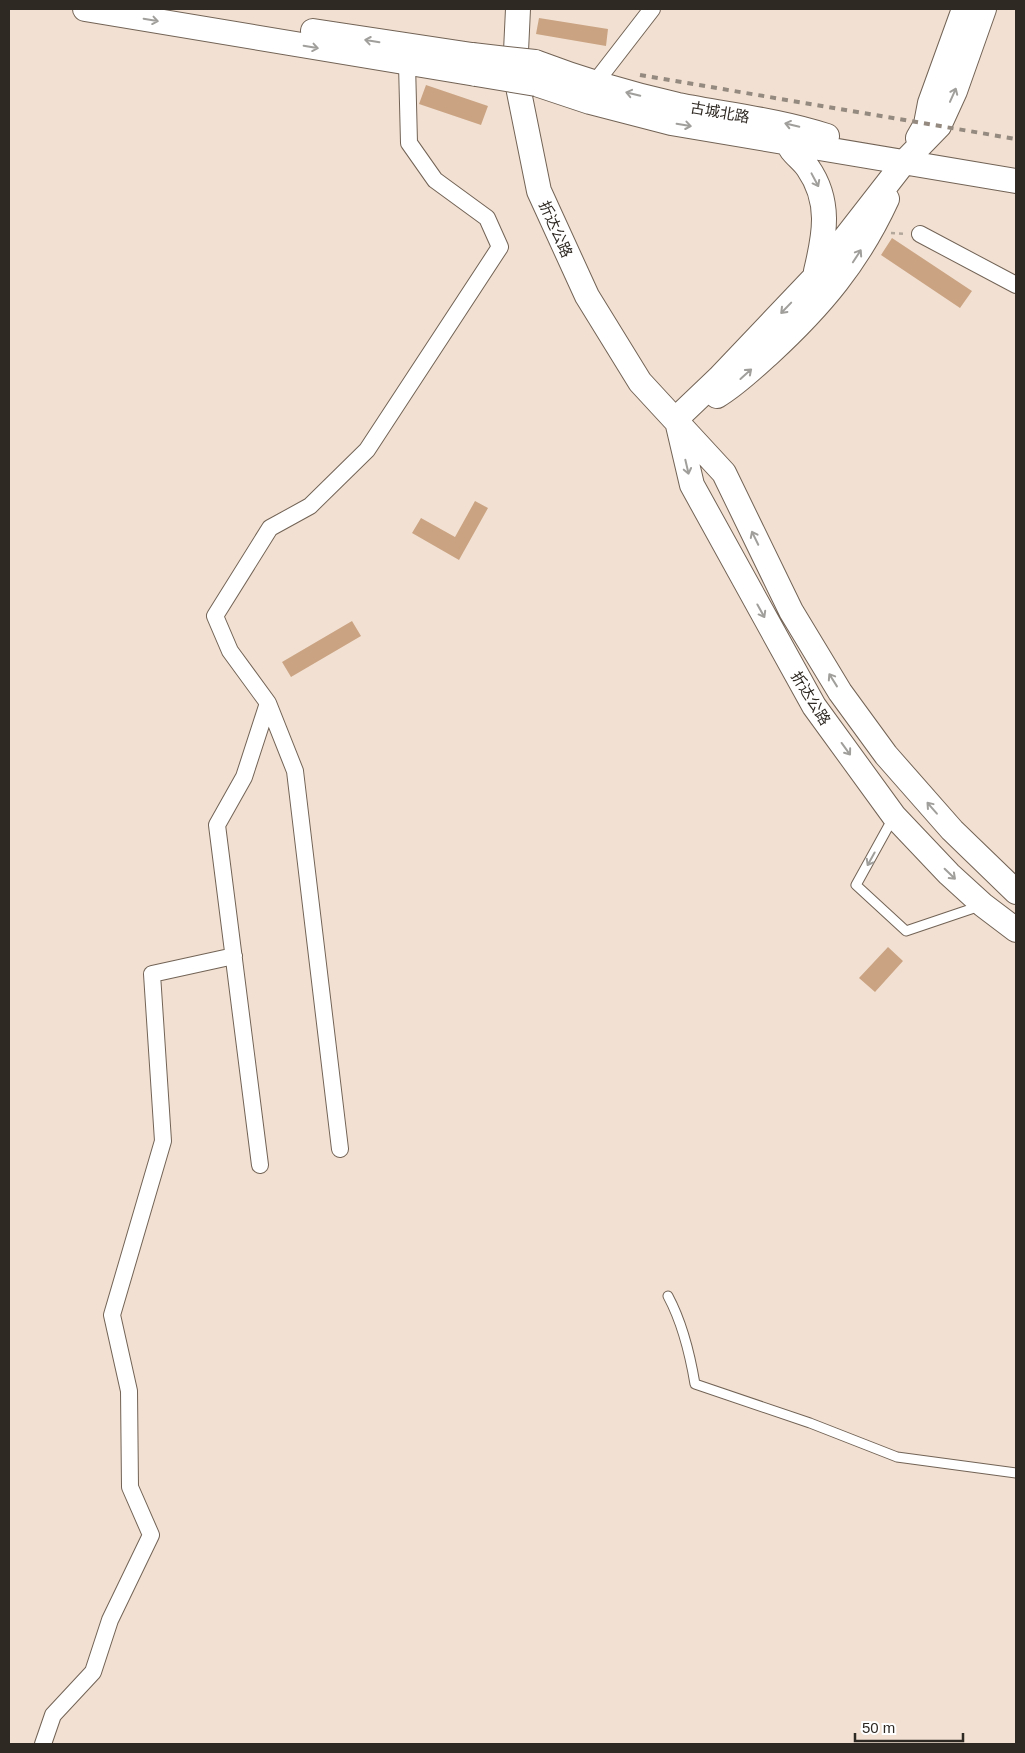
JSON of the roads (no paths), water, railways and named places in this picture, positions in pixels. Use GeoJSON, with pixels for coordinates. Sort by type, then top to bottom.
{"type":"FeatureCollection","features":[{"type":"Feature","properties":{"kind":"main road"},"geometry":{"type":"LineString","coordinates":[[85,9],[409,56]]}},
{"type":"Feature","properties":{"kind":"main road"},"geometry":{"type":"LineString","coordinates":[[176,9],[409,56]]}},
{"type":"Feature","properties":{"kind":"main road","name":"折达公路"},"geometry":{"type":"LineString","coordinates":[[518,9],[515,72],[539,191],[587,296],[640,382],[724,473],[790,611],[840,692],[886,755],[952,830],[1016,892]]}},
{"type":"Feature","properties":{"kind":"main road"},"geometry":{"type":"LineString","coordinates":[[676,419],[733,387],[802,323],[845,275],[872,233],[905,161],[926,124],[930,103],[964,9]]}},
{"type":"Feature","properties":{"kind":"main road"},"geometry":{"type":"LineString","coordinates":[[676,419],[720,378],[814,278],[905,161],[939,126],[955,91],[984,9]]}},
{"type":"Feature","properties":{"kind":"main road","name":"古城北路"},"geometry":{"type":"LineString","coordinates":[[409,56],[536,73],[671,123],[905,161],[1016,182]]}},
{"type":"Feature","properties":{"kind":"main road","name":"古城北路"},"geometry":{"type":"LineString","coordinates":[[592,93],[678,104],[795,125],[905,161]]}},
{"type":"Feature","properties":{"kind":"main road"},"geometry":{"type":"LineString","coordinates":[[787,141],[789,148],[814,176],[823,201],[825,229],[814,278]]}},
{"type":"Feature","properties":{"kind":"main road","name":"折达公路"},"geometry":{"type":"LineString","coordinates":[[676,419],[692,485],[814,706],[894,816],[949,874],[1016,930]]}},
{"type":"Feature","properties":{"kind":"street"},"geometry":{"type":"LineString","coordinates":[[592,93],[652,9]]}},
{"type":"Feature","properties":{"kind":"street"},"geometry":{"type":"LineString","coordinates":[[340,1149],[295,772],[268,703],[230,651],[215,616],[270,528],[310,506],[367,450],[500,247],[487,218],[435,180],[408,143],[409,56]]}},
{"type":"Feature","properties":{"kind":"street"},"geometry":{"type":"LineString","coordinates":[[920,234],[1016,285]]}},
{"type":"Feature","properties":{"kind":"street"},"geometry":{"type":"LineString","coordinates":[[260,1165],[217,826],[244,777],[268,703]]}},
{"type":"Feature","properties":{"kind":"street"},"geometry":{"type":"LineString","coordinates":[[42,1744],[53,1715],[93,1672],[110,1620],[151,1535],[130,1487],[128,1391],[112,1315],[163,1142],[152,974],[234,956]]}},
{"type":"Feature","properties":{"kind":"lane"},"geometry":{"type":"LineString","coordinates":[[894,816],[856,885],[906,931],[984,905]]}},
{"type":"Feature","properties":{"kind":"lane"},"geometry":{"type":"LineString","coordinates":[[668,1296],[675,1309],[689,1348],[696,1384],[810,1423],[897,1457],[1016,1473]]}},
{"type":"Feature","properties":{"kind":"railway"},"geometry":{"type":"LineString","coordinates":[[640,75],[1016,139]]}}]}
